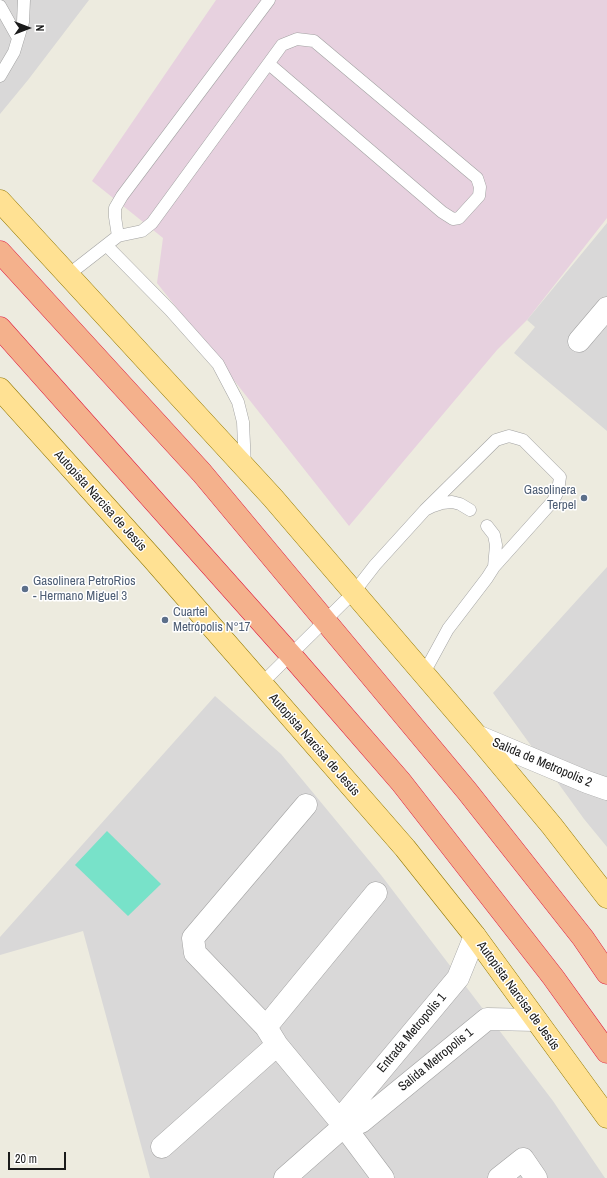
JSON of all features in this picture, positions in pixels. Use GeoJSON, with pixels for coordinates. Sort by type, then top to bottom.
{"type":"FeatureCollection","features":[{"type":"Feature","properties":{"kind":"highway"},"geometry":{"type":"LineString","coordinates":[[0,252],[202,472],[466,791],[583,938],[607,973]]}},
{"type":"Feature","properties":{"kind":"highway"},"geometry":{"type":"LineString","coordinates":[[0,328],[290,654],[401,782],[553,977],[607,1052]]}},
{"type":"Feature","properties":{"kind":"main road"},"geometry":{"type":"LineString","coordinates":[[0,201],[273,498],[478,736],[552,826],[607,897]]}},
{"type":"Feature","properties":{"kind":"main road","name":"Autopista Narcisa de Jesús"},"geometry":{"type":"LineString","coordinates":[[0,389],[152,558],[260,684],[405,848],[475,936],[607,1117]]}},
{"type":"Feature","properties":{"kind":"street"},"geometry":{"type":"LineString","coordinates":[[579,341],[607,308]]}},
{"type":"Feature","properties":{"kind":"street","name":"Salida de Metropolis 2"},"geometry":{"type":"LineString","coordinates":[[478,736],[607,789]]}},
{"type":"Feature","properties":{"kind":"street"},"geometry":{"type":"LineString","coordinates":[[306,805],[194,938],[195,953],[272,1036],[344,1126],[383,1178]]}},
{"type":"Feature","properties":{"kind":"street"},"geometry":{"type":"LineString","coordinates":[[162,1146],[272,1036],[376,893]]}},
{"type":"Feature","properties":{"kind":"street","name":"Entrada Metropolis 1"},"geometry":{"type":"LineString","coordinates":[[344,1126],[347,1110],[458,978],[475,936]]}},
{"type":"Feature","properties":{"kind":"street","name":"Salida Metropolis 1"},"geometry":{"type":"LineString","coordinates":[[344,1126],[361,1122],[488,1019],[536,1020]]}},
{"type":"Feature","properties":{"kind":"street"},"geometry":{"type":"LineString","coordinates":[[285,1178],[344,1126]]}},
{"type":"Feature","properties":{"kind":"street"},"geometry":{"type":"LineString","coordinates":[[499,1178],[523,1158],[536,1178]]}},
{"type":"Feature","properties":{"kind":"lane"},"geometry":{"type":"LineString","coordinates":[[0,76],[14,52],[23,22],[24,0]]}},
{"type":"Feature","properties":{"kind":"lane"},"geometry":{"type":"LineString","coordinates":[[118,236],[115,208],[122,196],[269,0]]}},
{"type":"Feature","properties":{"kind":"lane"},"geometry":{"type":"LineString","coordinates":[[0,6],[18,38]]}},
{"type":"Feature","properties":{"kind":"lane"},"geometry":{"type":"LineString","coordinates":[[68,275],[118,236],[142,231],[152,223],[282,45],[297,39],[314,41],[477,178],[480,187],[479,196],[459,218],[453,219],[442,212],[269,64]]}},
{"type":"Feature","properties":{"kind":"lane"},"geometry":{"type":"LineString","coordinates":[[107,246],[170,310],[218,364],[238,402],[243,422],[245,468]]}},
{"type":"Feature","properties":{"kind":"lane"},"geometry":{"type":"LineString","coordinates":[[260,684],[354,592],[375,565],[425,510],[496,440],[509,436],[523,440],[560,477],[558,491],[553,501],[494,567],[448,629],[424,673]]}},
{"type":"Feature","properties":{"kind":"lane"},"geometry":{"type":"LineString","coordinates":[[425,510],[442,503],[452,502],[460,504],[470,510]]}},
{"type":"Feature","properties":{"kind":"lane"},"geometry":{"type":"LineString","coordinates":[[488,526],[494,535],[496,545],[494,567]]}},
{"type":"Feature","properties":{"kind":"shaded area"},"geometry":{"type":"Polygon","coordinates":[[[0,0],[89,0],[0,114],[0,0]]]}},
{"type":"Feature","properties":{"kind":"shaded area"},"geometry":{"type":"Polygon","coordinates":[[[216,0],[607,0],[607,218],[527,320],[497,350],[349,526],[157,283],[163,238],[92,181],[216,0]]]}},
{"type":"Feature","properties":{"kind":"shaded area"},"geometry":{"type":"Polygon","coordinates":[[[607,223],[607,431],[514,353],[535,327],[527,320],[607,223]]]}},
{"type":"Feature","properties":{"kind":"shaded area"},"geometry":{"type":"Polygon","coordinates":[[[607,567],[607,847],[584,819],[493,693],[607,567]]]}},
{"type":"Feature","properties":{"kind":"shaded area"},"geometry":{"type":"Polygon","coordinates":[[[215,696],[281,754],[381,875],[553,1101],[605,1178],[150,1178],[83,931],[0,955],[0,937],[215,696]]]}},
{"type":"Feature","properties":{"kind":"shaded area"},"geometry":{"type":"Polygon","coordinates":[[[107,831],[161,884],[128,916],[75,865],[107,831]]]}},
{"type":"Feature","properties":{"kind":"place","name":"Gasolinera Terpel"},"geometry":{"type":"Point","coordinates":[584,498]}},
{"type":"Feature","properties":{"kind":"place","name":"Gasolinera PetroRios - Hermano Miguel 3"},"geometry":{"type":"Point","coordinates":[25,589]}},
{"type":"Feature","properties":{"kind":"place","name":"Cuartel Metrópolis N°17"},"geometry":{"type":"Point","coordinates":[165,620]}}]}
